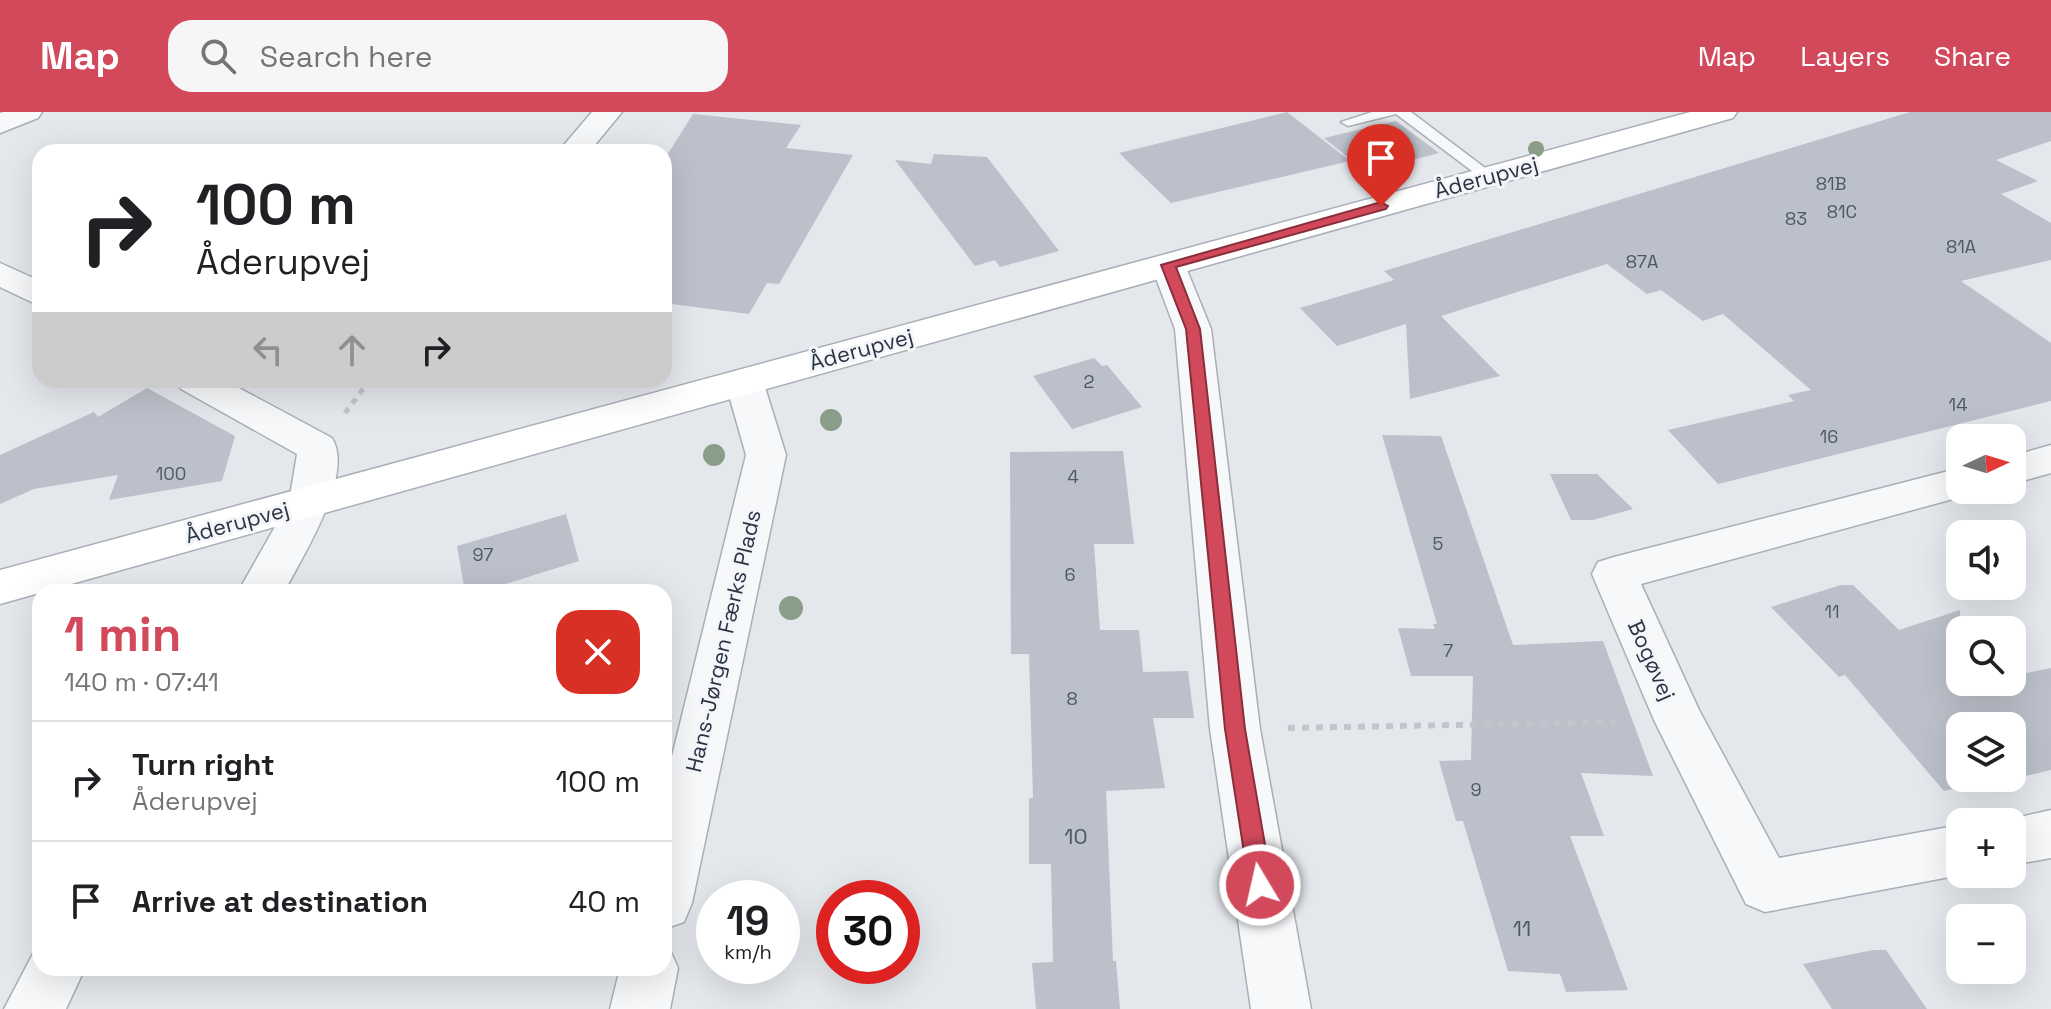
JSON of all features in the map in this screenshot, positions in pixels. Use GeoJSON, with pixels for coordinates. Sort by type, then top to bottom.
{"type":"FeatureCollection","features":[{"type":"Feature","properties":{"kind":"street"},"geometry":{"type":"LineString","coordinates":[[0,124],[28,112]]}},
{"type":"Feature","properties":{"kind":"street"},"geometry":{"type":"LineString","coordinates":[[580,144],[608,112]]}},
{"type":"Feature","properties":{"kind":"street","name":"Åderupvej"},"geometry":{"type":"LineString","coordinates":[[0,587],[1723,112]]}},
{"type":"Feature","properties":{"kind":"street"},"geometry":{"type":"LineString","coordinates":[[1168,265],[1193,329],[1235,729],[1281,1009]]}},
{"type":"Feature","properties":{"kind":"street"},"geometry":{"type":"LineString","coordinates":[[0,273],[32,291]]}},
{"type":"Feature","properties":{"kind":"street","name":"Hans-Jørgen Færks Plads"},"geometry":{"type":"LineString","coordinates":[[672,868],[766,455],[744,381]]}},
{"type":"Feature","properties":{"kind":"street"},"geometry":{"type":"LineString","coordinates":[[209,388],[318,448],[310,502],[265,584]]}},
{"type":"Feature","properties":{"kind":"street"},"geometry":{"type":"LineString","coordinates":[[2026,466],[2051,459]]}},
{"type":"Feature","properties":{"kind":"street","name":"Bogøvej"},"geometry":{"type":"LineString","coordinates":[[1946,487],[1614,574],[1679,720],[1765,886],[1946,853]]}},
{"type":"Feature","properties":{"kind":"street"},"geometry":{"type":"LineString","coordinates":[[2026,838],[2051,834]]}},
{"type":"Feature","properties":{"kind":"street"},"geometry":{"type":"LineString","coordinates":[[34,1009],[52,976]]}},
{"type":"Feature","properties":{"kind":"street"},"geometry":{"type":"LineString","coordinates":[[640,1009],[647,976]]}},
{"type":"Feature","properties":{"kind":"lane"},"geometry":{"type":"LineString","coordinates":[[1348,122],[1390,112]]}},
{"type":"Feature","properties":{"kind":"lane"},"geometry":{"type":"LineString","coordinates":[[1402,112],[1489,177]]}},
{"type":"Feature","properties":{"kind":"path"},"geometry":{"type":"LineString","coordinates":[[1235,729],[1679,720]]}},
{"type":"Feature","properties":{"kind":"building"},"geometry":{"type":"Polygon","coordinates":[[[1287,112],[1350,161],[1171,203],[1119,153],[1287,112]]]}},
{"type":"Feature","properties":{"kind":"building"},"geometry":{"type":"Polygon","coordinates":[[[1910,112],[2051,112],[2051,141],[1996,160],[2038,181],[2001,194],[2051,223],[2051,260],[1961,281],[2051,343],[2051,401],[1959,424],[1946,424],[1946,427],[1718,484],[1668,430],[1794,401],[1788,395],[1811,390],[1723,314],[1703,321],[1661,290],[1647,294],[1607,264],[1441,316],[1500,376],[1410,399],[1406,324],[1337,346],[1300,308],[1394,280],[1384,271],[1910,112]]]}},
{"type":"Feature","properties":{"kind":"building"},"geometry":{"type":"Polygon","coordinates":[[[693,114],[801,125],[786,148],[853,155],[779,284],[767,283],[749,314],[672,304],[672,147],[693,114]]]}},
{"type":"Feature","properties":{"kind":"building"},"geometry":{"type":"Polygon","coordinates":[[[1396,121],[1439,153],[1366,172],[1324,138],[1396,121]]]}},
{"type":"Feature","properties":{"kind":"building"},"geometry":{"type":"Polygon","coordinates":[[[934,154],[987,157],[1059,251],[1000,267],[995,260],[975,266],[895,160],[931,164],[934,154]]]}},
{"type":"Feature","properties":{"kind":"building"},"geometry":{"type":"Polygon","coordinates":[[[1094,358],[1102,366],[1107,365],[1142,407],[1072,429],[1033,376],[1094,358]]]}},
{"type":"Feature","properties":{"kind":"building"},"geometry":{"type":"Polygon","coordinates":[[[147,388],[235,436],[222,481],[109,500],[118,475],[34,489],[0,504],[0,455],[94,412],[98,417],[147,388]]]}},
{"type":"Feature","properties":{"kind":"building"},"geometry":{"type":"Polygon","coordinates":[[[1382,435],[1441,436],[1513,645],[1603,641],[1653,776],[1581,773],[1604,836],[1570,836],[1628,990],[1566,992],[1560,974],[1508,971],[1463,821],[1456,821],[1439,761],[1471,760],[1473,676],[1411,676],[1398,628],[1435,629],[1433,624],[1437,624],[1382,435]]]}},
{"type":"Feature","properties":{"kind":"building"},"geometry":{"type":"Polygon","coordinates":[[[1123,451],[1134,544],[1094,544],[1100,630],[1139,630],[1143,672],[1188,671],[1194,718],[1153,718],[1165,788],[1106,791],[1113,961],[1116,961],[1120,1009],[1036,1009],[1032,963],[1053,962],[1051,864],[1029,864],[1029,798],[1033,798],[1029,654],[1011,654],[1010,452],[1123,451]]]}},
{"type":"Feature","properties":{"kind":"building"},"geometry":{"type":"Polygon","coordinates":[[[1550,474],[1597,474],[1633,509],[1593,520],[1571,520],[1550,474]]]}},
{"type":"Feature","properties":{"kind":"building"},"geometry":{"type":"Polygon","coordinates":[[[566,514],[579,561],[506,584],[464,584],[457,546],[566,514]]]}},
{"type":"Feature","properties":{"kind":"building"},"geometry":{"type":"Polygon","coordinates":[[[1841,585],[1853,585],[1899,630],[1960,610],[1960,616],[1946,616],[1946,696],[2026,696],[2026,673],[2051,668],[2051,770],[2026,776],[2026,712],[1946,712],[1944,791],[1845,675],[1839,677],[1771,607],[1841,585]]]}},
{"type":"Feature","properties":{"kind":"building"},"geometry":{"type":"Polygon","coordinates":[[[1886,950],[1927,1009],[1832,1009],[1803,964],[1886,950]]]}},
{"type":"Feature","properties":{"kind":"route"},"geometry":{"type":"LineString","coordinates":[[1260,885],[1235,729],[1193,329],[1168,265],[1381,206]]}}]}
